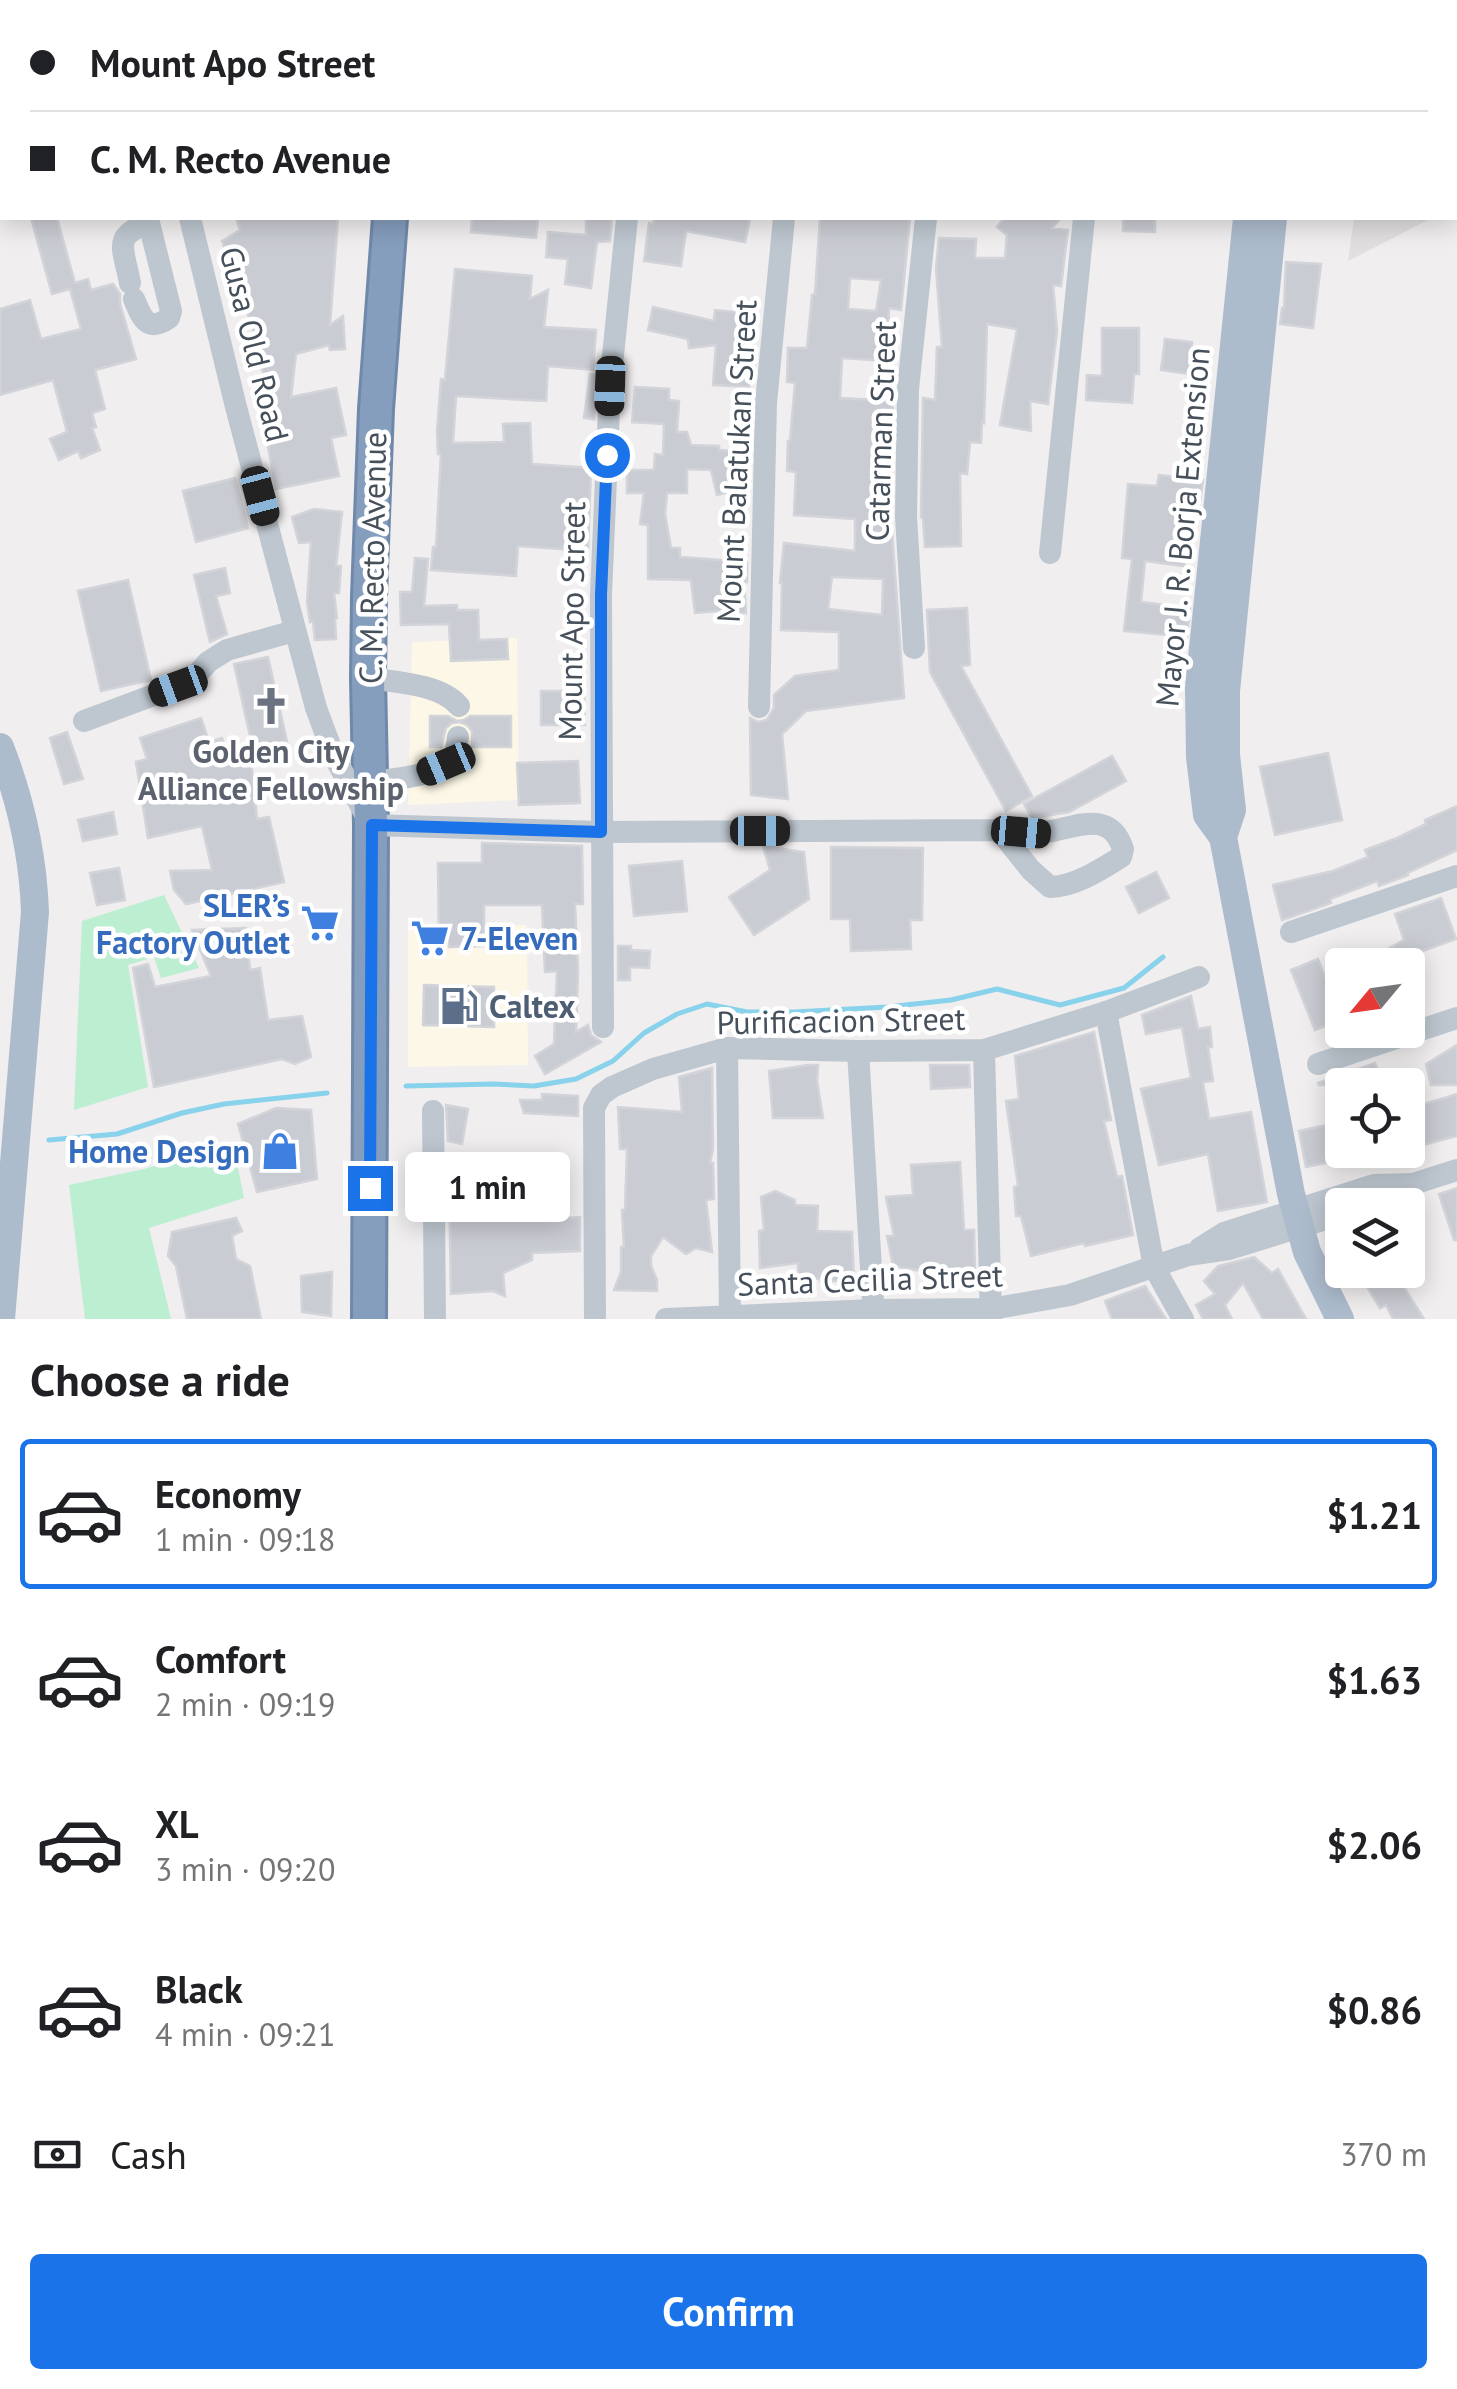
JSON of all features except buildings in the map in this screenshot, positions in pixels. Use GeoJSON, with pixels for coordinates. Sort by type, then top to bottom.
{"type":"FeatureCollection","features":[{"type":"Feature","properties":{"kind":"highway","name":"C. M. Recto Avenue"},"geometry":{"type":"LineString","coordinates":[[369,1319],[372,825],[368,678],[376,408],[390,220]]}},
{"type":"Feature","properties":{"kind":"main road","name":"Mayor J. R. Borja Extension"},"geometry":{"type":"LineString","coordinates":[[1247,220],[1248,322],[1227,538],[1199,688],[1200,757],[1207,815],[1227,859],[1298,1219],[1316,1272],[1340,1319]]}},
{"type":"Feature","properties":{"kind":"main road","name":"Mayor J. R. Borja Extension"},"geometry":{"type":"LineString","coordinates":[[1248,322],[1273,220]]}},
{"type":"Feature","properties":{"kind":"main road"},"geometry":{"type":"LineString","coordinates":[[0,747],[22,808],[34,874],[35,912],[1,1319]]}},
{"type":"Feature","properties":{"kind":"street"},"geometry":{"type":"LineString","coordinates":[[158,220],[170,318],[154,325],[142,317],[132,291],[123,244],[130,229],[158,220]]}},
{"type":"Feature","properties":{"kind":"street","name":"Gusa Old Road"},"geometry":{"type":"LineString","coordinates":[[191,220],[316,708],[334,756],[372,825]]}},
{"type":"Feature","properties":{"kind":"street","name":"Mount Apo Street"},"geometry":{"type":"LineString","coordinates":[[602,1028],[601,595],[610,386],[627,220]]}},
{"type":"Feature","properties":{"kind":"street","name":"Mount Balatukan Street"},"geometry":{"type":"LineString","coordinates":[[758,707],[766,402],[784,220]]}},
{"type":"Feature","properties":{"kind":"street","name":"Catarman Street"},"geometry":{"type":"LineString","coordinates":[[914,648],[906,517],[908,390],[926,220]]}},
{"type":"Feature","properties":{"kind":"street"},"geometry":{"type":"LineString","coordinates":[[1050,553],[1084,220]]}},
{"type":"Feature","properties":{"kind":"street"},"geometry":{"type":"LineString","coordinates":[[84,721],[178,686],[228,650],[294,631]]}},
{"type":"Feature","properties":{"kind":"street"},"geometry":{"type":"LineString","coordinates":[[368,678],[450,695],[459,706]]}},
{"type":"Feature","properties":{"kind":"street"},"geometry":{"type":"LineString","coordinates":[[370,782],[419,776],[446,764],[454,756],[458,736]]}},
{"type":"Feature","properties":{"kind":"street"},"geometry":{"type":"LineString","coordinates":[[372,825],[601,832],[999,830],[1043,833],[1089,822],[1106,826],[1116,834],[1123,848],[1120,857],[1102,868],[1061,887],[1050,887],[999,830]]}},
{"type":"Feature","properties":{"kind":"street"},"geometry":{"type":"LineString","coordinates":[[1290,932],[1457,876]]}},
{"type":"Feature","properties":{"kind":"street","name":"Purificacion Street"},"geometry":{"type":"LineString","coordinates":[[595,1319],[594,1108],[601,1095],[612,1087],[652,1068],[728,1048],[984,1050],[1199,978]]}},
{"type":"Feature","properties":{"kind":"street"},"geometry":{"type":"LineString","coordinates":[[1106,1012],[1154,1267],[1183,1319]]}},
{"type":"Feature","properties":{"kind":"street"},"geometry":{"type":"LineString","coordinates":[[1318,1064],[1457,1018]]}},
{"type":"Feature","properties":{"kind":"street"},"geometry":{"type":"LineString","coordinates":[[728,1048],[730,1318]]}},
{"type":"Feature","properties":{"kind":"street"},"geometry":{"type":"LineString","coordinates":[[984,1050],[991,1314]]}},
{"type":"Feature","properties":{"kind":"street"},"geometry":{"type":"LineString","coordinates":[[858,1052],[874,1314]]}},
{"type":"Feature","properties":{"kind":"street"},"geometry":{"type":"LineString","coordinates":[[433,1111],[435,1319]]}},
{"type":"Feature","properties":{"kind":"street"},"geometry":{"type":"LineString","coordinates":[[1405,1188],[1457,1170]]}},
{"type":"Feature","properties":{"kind":"street"},"geometry":{"type":"LineString","coordinates":[[1298,1219],[1374,1186],[1413,1184]]}},
{"type":"Feature","properties":{"kind":"street"},"geometry":{"type":"LineString","coordinates":[[1298,1219],[1325,1216]]}},
{"type":"Feature","properties":{"kind":"street","name":"Santa Cecilia Street"},"geometry":{"type":"LineString","coordinates":[[666,1319],[991,1314],[1070,1295],[1188,1255],[1229,1249],[1298,1219]]}},
{"type":"Feature","properties":{"kind":"shaded area"},"geometry":{"type":"Polygon","coordinates":[[[1354,220],[1428,220],[1348,261],[1354,220]]]}},
{"type":"Feature","properties":{"kind":"shaded area"},"geometry":{"type":"Polygon","coordinates":[[[517,638],[519,800],[408,805],[412,642],[517,638]]]}},
{"type":"Feature","properties":{"kind":"shaded area"},"geometry":{"type":"Polygon","coordinates":[[[527,925],[528,1065],[408,1067],[408,928],[527,925]]]}},
{"type":"Feature","properties":{"kind":"green space"},"geometry":{"type":"Polygon","coordinates":[[[164,895],[199,968],[161,978],[154,957],[128,965],[148,1087],[74,1110],[82,921],[164,895]]]}},
{"type":"Feature","properties":{"kind":"green space"},"geometry":{"type":"Polygon","coordinates":[[[233,1143],[244,1198],[149,1228],[171,1319],[85,1319],[69,1185],[144,1169],[233,1143]]]}},
{"type":"Feature","properties":{"kind":"waterway"},"geometry":{"type":"LineString","coordinates":[[406,1086],[534,1086],[576,1079],[613,1061],[644,1033],[677,1014],[707,1004],[747,1012],[794,1012],[951,1000],[997,989],[1060,1005],[1124,988],[1163,957]]}},
{"type":"Feature","properties":{"kind":"waterway"},"geometry":{"type":"LineString","coordinates":[[49,1140],[117,1134],[224,1104],[327,1093]]}},
{"type":"Feature","properties":{"kind":"place","name":"Golden City Alliance Fellowship"},"geometry":{"type":"Point","coordinates":[271,706]}},
{"type":"Feature","properties":{"kind":"place","name":"SLER’s Factory Outlet"},"geometry":{"type":"Point","coordinates":[320,923]}},
{"type":"Feature","properties":{"kind":"place","name":"7-Eleven"},"geometry":{"type":"Point","coordinates":[430,938]}},
{"type":"Feature","properties":{"kind":"place","name":"Caltex"},"geometry":{"type":"Point","coordinates":[459,1006]}},
{"type":"Feature","properties":{"kind":"place","name":"Home Design"},"geometry":{"type":"Point","coordinates":[280,1151]}},
{"type":"Feature","properties":{"kind":"route"},"geometry":{"type":"LineString","coordinates":[[370,1188],[372,825],[601,832],[601,595],[607,455]]}}]}
